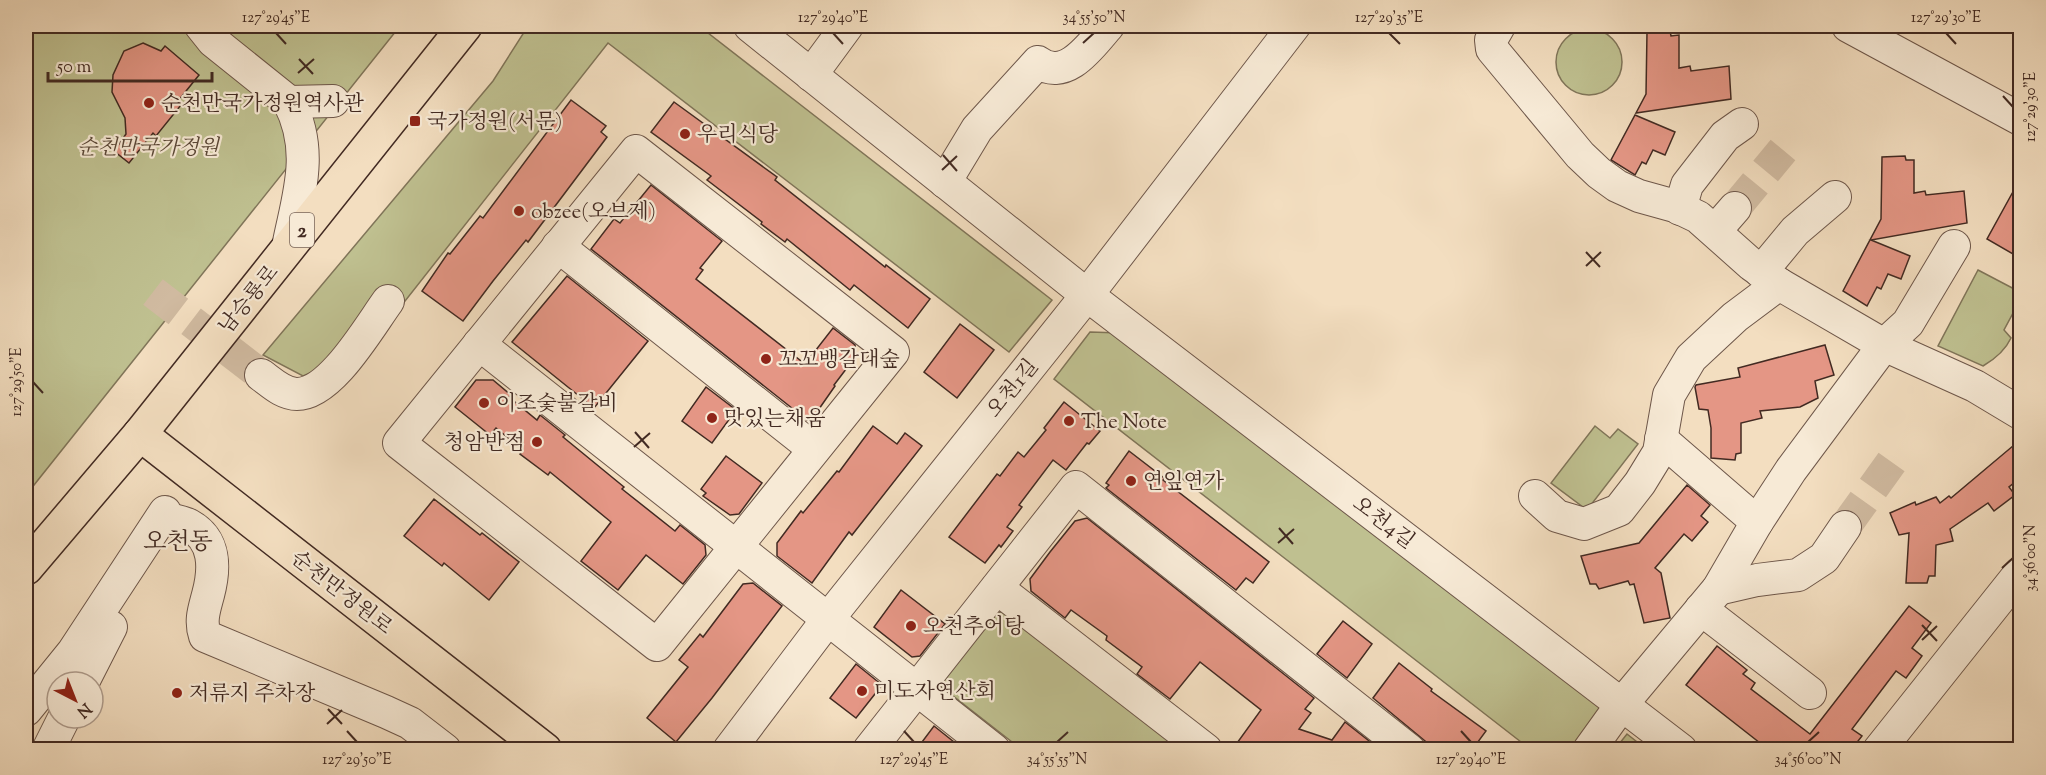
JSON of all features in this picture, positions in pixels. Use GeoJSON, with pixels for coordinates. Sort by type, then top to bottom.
{"type":"FeatureCollection","features":[{"type":"Feature","properties":{"kind":"main road","name":"남승룡로"},"geometry":{"type":"LineString","coordinates":[[26,568],[140,434],[465,26]]}},
{"type":"Feature","properties":{"kind":"main road","name":"순천만정원로"},"geometry":{"type":"LineString","coordinates":[[140,434],[544,750]]}},
{"type":"Feature","properties":{"kind":"street"},"geometry":{"type":"LineString","coordinates":[[201,26],[213,41],[289,102],[297,116],[303,139],[304,164],[288,247]]}},
{"type":"Feature","properties":{"kind":"street","name":"오천4길"},"geometry":{"type":"LineString","coordinates":[[750,26],[1087,295],[1681,750]]}},
{"type":"Feature","properties":{"kind":"street"},"geometry":{"type":"LineString","coordinates":[[812,75],[847,26]]}},
{"type":"Feature","properties":{"kind":"street"},"geometry":{"type":"LineString","coordinates":[[945,182],[977,129],[1038,62],[1045,67],[1055,68],[1069,64],[1081,57],[1108,26]]}},
{"type":"Feature","properties":{"kind":"street","name":"오천1길"},"geometry":{"type":"LineString","coordinates":[[729,750],[828,619],[1087,295],[1294,26]]}},
{"type":"Feature","properties":{"kind":"street"},"geometry":{"type":"LineString","coordinates":[[1499,26],[1491,40],[1491,49],[1580,155],[1617,186],[1698,217],[1725,219],[1770,278],[1884,345],[1975,386],[2020,413]]}},
{"type":"Feature","properties":{"kind":"street"},"geometry":{"type":"LineString","coordinates":[[1848,26],[2020,119]]}},
{"type":"Feature","properties":{"kind":"street"},"geometry":{"type":"LineString","coordinates":[[289,102],[333,101]]}},
{"type":"Feature","properties":{"kind":"street"},"geometry":{"type":"LineString","coordinates":[[1680,209],[1687,185],[1725,136],[1742,124]]}},
{"type":"Feature","properties":{"kind":"street"},"geometry":{"type":"LineString","coordinates":[[636,151],[893,352],[657,645],[399,443],[479,344],[636,151]]}},
{"type":"Feature","properties":{"kind":"street"},"geometry":{"type":"LineString","coordinates":[[1535,496],[1557,516],[1584,524],[1619,510],[1640,483],[1659,452],[1669,395],[1691,357],[1735,317],[1770,278],[1795,231],[1835,196]]}},
{"type":"Feature","properties":{"kind":"street"},"geometry":{"type":"LineString","coordinates":[[558,246],[814,449]]}},
{"type":"Feature","properties":{"kind":"street"},"geometry":{"type":"LineString","coordinates":[[1589,750],[1622,704],[1710,599],[1791,470],[1884,345],[1908,323],[1954,246]]}},
{"type":"Feature","properties":{"kind":"street"},"geometry":{"type":"LineString","coordinates":[[261,375],[285,392],[309,393],[334,375],[388,301]]}},
{"type":"Feature","properties":{"kind":"street"},"geometry":{"type":"LineString","coordinates":[[479,344],[994,750]]}},
{"type":"Feature","properties":{"kind":"street"},"geometry":{"type":"LineString","coordinates":[[1661,439],[1757,522]]}},
{"type":"Feature","properties":{"kind":"street"},"geometry":{"type":"LineString","coordinates":[[869,750],[1076,487],[1409,750]]}},
{"type":"Feature","properties":{"kind":"street"},"geometry":{"type":"LineString","coordinates":[[89,670],[142,568],[158,524]]}},
{"type":"Feature","properties":{"kind":"street"},"geometry":{"type":"LineString","coordinates":[[26,710],[73,652],[158,524]]}},
{"type":"Feature","properties":{"kind":"street"},"geometry":{"type":"LineString","coordinates":[[158,524],[188,524],[201,534],[209,546],[213,558],[213,574],[202,613],[202,628],[205,636],[410,723],[445,750]]}},
{"type":"Feature","properties":{"kind":"street"},"geometry":{"type":"LineString","coordinates":[[1710,599],[1757,580],[1798,575],[1824,558],[1845,527]]}},
{"type":"Feature","properties":{"kind":"street"},"geometry":{"type":"LineString","coordinates":[[1880,750],[2020,573]]}},
{"type":"Feature","properties":{"kind":"street"},"geometry":{"type":"LineString","coordinates":[[997,588],[1206,750]]}},
{"type":"Feature","properties":{"kind":"street"},"geometry":{"type":"LineString","coordinates":[[1710,599],[1810,693]]}},
{"type":"Feature","properties":{"kind":"street"},"geometry":{"type":"LineString","coordinates":[[48,750],[58,730]]}},
{"type":"Feature","properties":{"kind":"green space","name":"순천만국가정원"},"geometry":{"type":"Polygon","coordinates":[[[26,26],[400,26],[26,495],[26,26]]]}},
{"type":"Feature","properties":{"kind":"green space"},"geometry":{"type":"Polygon","coordinates":[[[528,26],[699,26],[1052,300],[1009,352],[608,43],[398,310],[317,370],[303,376],[263,355],[493,81],[528,26]]]}},
{"type":"Feature","properties":{"kind":"green space"},"geometry":{"type":"Polygon","coordinates":[[[1589,29],[1602,32],[1612,39],[1619,49],[1622,62],[1619,75],[1612,85],[1602,92],[1589,95],[1576,92],[1566,85],[1559,75],[1556,62],[1559,49],[1566,39],[1576,32],[1589,29]]]}},
{"type":"Feature","properties":{"kind":"green space"},"geometry":{"type":"Polygon","coordinates":[[[1978,270],[2020,292],[2020,300],[2004,330],[2011,338],[1999,354],[1983,366],[1938,346],[1978,270]]]}},
{"type":"Feature","properties":{"kind":"green space"},"geometry":{"type":"Polygon","coordinates":[[[1090,332],[1120,333],[1604,709],[1572,749],[1530,749],[1054,379],[1090,332]]]}},
{"type":"Feature","properties":{"kind":"green space"},"geometry":{"type":"Polygon","coordinates":[[[1595,426],[1610,438],[1618,429],[1638,444],[1587,510],[1551,483],[1595,426]]]}},
{"type":"Feature","properties":{"kind":"green space"},"geometry":{"type":"Polygon","coordinates":[[[1006,611],[1181,749],[1021,749],[934,681],[986,615],[1006,611]]]}},
{"type":"Feature","properties":{"kind":"green space"},"geometry":{"type":"Polygon","coordinates":[[[1627,734],[1646,749],[1615,749],[1627,734]]]}},
{"type":"Feature","properties":{"kind":"building"},"geometry":{"type":"Polygon","coordinates":[[[1670,31],[1671,36],[1679,35],[1679,68],[1690,66],[1691,71],[1729,66],[1731,99],[1636,113],[1646,94],[1647,32],[1670,31]]]}},
{"type":"Feature","properties":{"kind":"building","name":"순천만국가정원역사관"},"geometry":{"type":"Polygon","coordinates":[[[143,43],[161,51],[165,46],[199,75],[178,101],[181,105],[156,136],[153,133],[129,163],[114,151],[126,134],[125,118],[112,92],[113,75],[124,51],[143,43]]]}},
{"type":"Feature","properties":{"kind":"building"},"geometry":{"type":"Polygon","coordinates":[[[571,100],[606,126],[601,132],[607,137],[528,242],[526,240],[463,321],[422,291],[448,253],[450,254],[480,216],[483,218],[571,100]]]}},
{"type":"Feature","properties":{"kind":"building"},"geometry":{"type":"Polygon","coordinates":[[[674,102],[777,177],[775,180],[885,267],[886,265],[930,299],[908,328],[854,285],[850,290],[787,239],[785,242],[761,224],[762,222],[707,180],[711,176],[651,132],[674,102]]]}},
{"type":"Feature","properties":{"kind":"building"},"geometry":{"type":"Polygon","coordinates":[[[1635,115],[1675,132],[1665,155],[1653,150],[1646,164],[1642,162],[1635,175],[1611,160],[1635,115]]]}},
{"type":"Feature","properties":{"kind":"building"},"geometry":{"type":"Polygon","coordinates":[[[1905,156],[1906,160],[1914,160],[1914,193],[1925,191],[1926,195],[1964,191],[1967,223],[1871,240],[1910,256],[1901,279],[1888,274],[1881,289],[1877,287],[1867,306],[1843,291],[1881,219],[1882,157],[1905,156]]]}},
{"type":"Feature","properties":{"kind":"building"},"geometry":{"type":"Polygon","coordinates":[[[2020,179],[2020,258],[1987,239],[2020,179]]]}},
{"type":"Feature","properties":{"kind":"building"},"geometry":{"type":"Polygon","coordinates":[[[651,185],[722,241],[700,268],[703,270],[696,279],[805,364],[833,328],[855,345],[856,356],[812,419],[807,420],[591,249],[614,219],[620,223],[651,185]]]}},
{"type":"Feature","properties":{"kind":"building"},"geometry":{"type":"Polygon","coordinates":[[[567,276],[648,341],[594,408],[512,342],[567,276]]]}},
{"type":"Feature","properties":{"kind":"building"},"geometry":{"type":"Polygon","coordinates":[[[960,324],[994,350],[957,398],[924,372],[960,324]]]}},
{"type":"Feature","properties":{"kind":"building"},"geometry":{"type":"Polygon","coordinates":[[[1825,345],[1834,375],[1815,381],[1818,398],[1800,407],[1760,411],[1762,418],[1741,423],[1741,453],[1736,454],[1735,460],[1711,458],[1711,428],[1708,410],[1699,409],[1696,385],[1740,377],[1738,368],[1825,345]]]}},
{"type":"Feature","properties":{"kind":"building"},"geometry":{"type":"Polygon","coordinates":[[[476,380],[493,380],[511,395],[509,397],[537,420],[540,415],[565,435],[563,437],[624,487],[622,489],[675,531],[680,525],[705,545],[706,555],[683,584],[646,555],[618,590],[581,561],[611,522],[550,472],[548,475],[520,454],[523,450],[496,428],[490,435],[455,407],[476,380]]]}},
{"type":"Feature","properties":{"kind":"building"},"geometry":{"type":"Polygon","coordinates":[[[706,387],[736,410],[712,443],[682,421],[706,387]]]}},
{"type":"Feature","properties":{"kind":"building"},"geometry":{"type":"Polygon","coordinates":[[[1064,402],[1100,431],[1089,444],[1087,443],[1066,470],[1053,460],[1019,505],[1022,507],[1007,527],[1013,531],[985,563],[949,537],[997,474],[1000,476],[1018,452],[1024,457],[1046,430],[1044,428],[1064,402]]]}},
{"type":"Feature","properties":{"kind":"building"},"geometry":{"type":"Polygon","coordinates":[[[873,426],[897,444],[905,433],[922,446],[852,535],[849,532],[812,583],[777,556],[777,543],[801,511],[803,513],[837,471],[839,472],[873,426]]]}},
{"type":"Feature","properties":{"kind":"building"},"geometry":{"type":"Polygon","coordinates":[[[2020,440],[2020,478],[2009,487],[2015,495],[1994,511],[1988,503],[1950,529],[1953,541],[1936,545],[1935,576],[1929,576],[1927,583],[1906,583],[1909,533],[1899,535],[1890,513],[1915,502],[1916,505],[1936,497],[1940,503],[1949,496],[1951,498],[2020,440]]]}},
{"type":"Feature","properties":{"kind":"building"},"geometry":{"type":"Polygon","coordinates":[[[1129,451],[1269,562],[1253,583],[1246,578],[1236,590],[1106,488],[1109,485],[1106,483],[1129,451]]]}},
{"type":"Feature","properties":{"kind":"building"},"geometry":{"type":"Polygon","coordinates":[[[726,456],[762,483],[739,514],[730,515],[703,496],[706,493],[701,489],[726,456]]]}},
{"type":"Feature","properties":{"kind":"building"},"geometry":{"type":"Polygon","coordinates":[[[1687,485],[1710,505],[1701,516],[1708,522],[1692,541],[1684,534],[1655,568],[1661,573],[1670,618],[1644,623],[1634,584],[1630,585],[1628,581],[1599,589],[1596,584],[1590,584],[1581,556],[1639,543],[1687,485]]]}},
{"type":"Feature","properties":{"kind":"building"},"geometry":{"type":"Polygon","coordinates":[[[434,499],[519,562],[489,600],[444,563],[442,566],[404,536],[434,499]]]}},
{"type":"Feature","properties":{"kind":"building"},"geometry":{"type":"Polygon","coordinates":[[[1087,518],[1314,698],[1305,709],[1311,713],[1299,729],[1332,740],[1345,722],[1378,748],[1377,750],[1232,750],[1261,710],[1200,662],[1170,699],[1137,674],[1142,667],[1106,640],[1107,636],[1071,610],[1065,618],[1031,591],[1030,579],[1050,552],[1075,521],[1087,518]]]}},
{"type":"Feature","properties":{"kind":"building"},"geometry":{"type":"Polygon","coordinates":[[[753,583],[782,606],[676,742],[647,718],[688,667],[679,660],[700,634],[703,637],[743,584],[753,583]]]}},
{"type":"Feature","properties":{"kind":"building"},"geometry":{"type":"Polygon","coordinates":[[[901,590],[945,624],[920,656],[912,657],[874,627],[901,590]]]}},
{"type":"Feature","properties":{"kind":"building"},"geometry":{"type":"Polygon","coordinates":[[[1909,606],[1931,623],[1912,648],[1922,656],[1906,678],[1896,671],[1852,729],[1862,736],[1851,750],[1769,750],[1686,685],[1717,646],[1747,670],[1743,674],[1755,683],[1751,689],[1810,734],[1909,606]]]}},
{"type":"Feature","properties":{"kind":"building"},"geometry":{"type":"Polygon","coordinates":[[[1343,621],[1372,644],[1347,678],[1317,654],[1343,621]]]}},
{"type":"Feature","properties":{"kind":"building"},"geometry":{"type":"Polygon","coordinates":[[[1399,663],[1432,689],[1431,691],[1486,731],[1472,750],[1436,750],[1373,698],[1399,663]]]}},
{"type":"Feature","properties":{"kind":"building"},"geometry":{"type":"Polygon","coordinates":[[[856,664],[882,685],[856,718],[830,698],[856,664]]]}},
{"type":"Feature","properties":{"kind":"building"},"geometry":{"type":"Polygon","coordinates":[[[934,726],[964,750],[916,750],[934,726]]]}},
{"type":"Feature","properties":{"kind":"tunnel"},"geometry":{"type":"LineString","coordinates":[[1735,208],[1783,150]]}},
{"type":"Feature","properties":{"kind":"tunnel"},"geometry":{"type":"LineString","coordinates":[[153,292],[261,375]]}},
{"type":"Feature","properties":{"kind":"tunnel"},"geometry":{"type":"LineString","coordinates":[[1845,527],[1893,460]]}},
{"type":"Feature","properties":{"kind":"place","name":"순천만국가정원역사관"},"geometry":{"type":"Point","coordinates":[149,103]}},
{"type":"Feature","properties":{"kind":"place","name":"국가정원(서문)"},"geometry":{"type":"Point","coordinates":[415,121]}},
{"type":"Feature","properties":{"kind":"place","name":"우리식당"},"geometry":{"type":"Point","coordinates":[685,134]}},
{"type":"Feature","properties":{"kind":"place","name":"obzee(오브제)"},"geometry":{"type":"Point","coordinates":[519,211]}},
{"type":"Feature","properties":{"kind":"place","name":"꼬꼬뱅갈대숲"},"geometry":{"type":"Point","coordinates":[766,359]}},
{"type":"Feature","properties":{"kind":"place","name":"이조숯불갈비"},"geometry":{"type":"Point","coordinates":[484,403]}},
{"type":"Feature","properties":{"kind":"place","name":"맛있는채움"},"geometry":{"type":"Point","coordinates":[712,418]}},
{"type":"Feature","properties":{"kind":"place","name":"The Note"},"geometry":{"type":"Point","coordinates":[1069,421]}},
{"type":"Feature","properties":{"kind":"place","name":"청암반점"},"geometry":{"type":"Point","coordinates":[537,442]}},
{"type":"Feature","properties":{"kind":"place","name":"연잎연가"},"geometry":{"type":"Point","coordinates":[1131,481]}},
{"type":"Feature","properties":{"kind":"place","name":"오천추어탕"},"geometry":{"type":"Point","coordinates":[911,626]}},
{"type":"Feature","properties":{"kind":"place","name":"미도자연산회"},"geometry":{"type":"Point","coordinates":[862,691]}},
{"type":"Feature","properties":{"kind":"place","name":"저류지 주차장"},"geometry":{"type":"Point","coordinates":[177,693]}},
{"type":"Feature","properties":{"kind":"district","name":"오천동"},"geometry":{"type":"Point","coordinates":[178,541]}}]}
